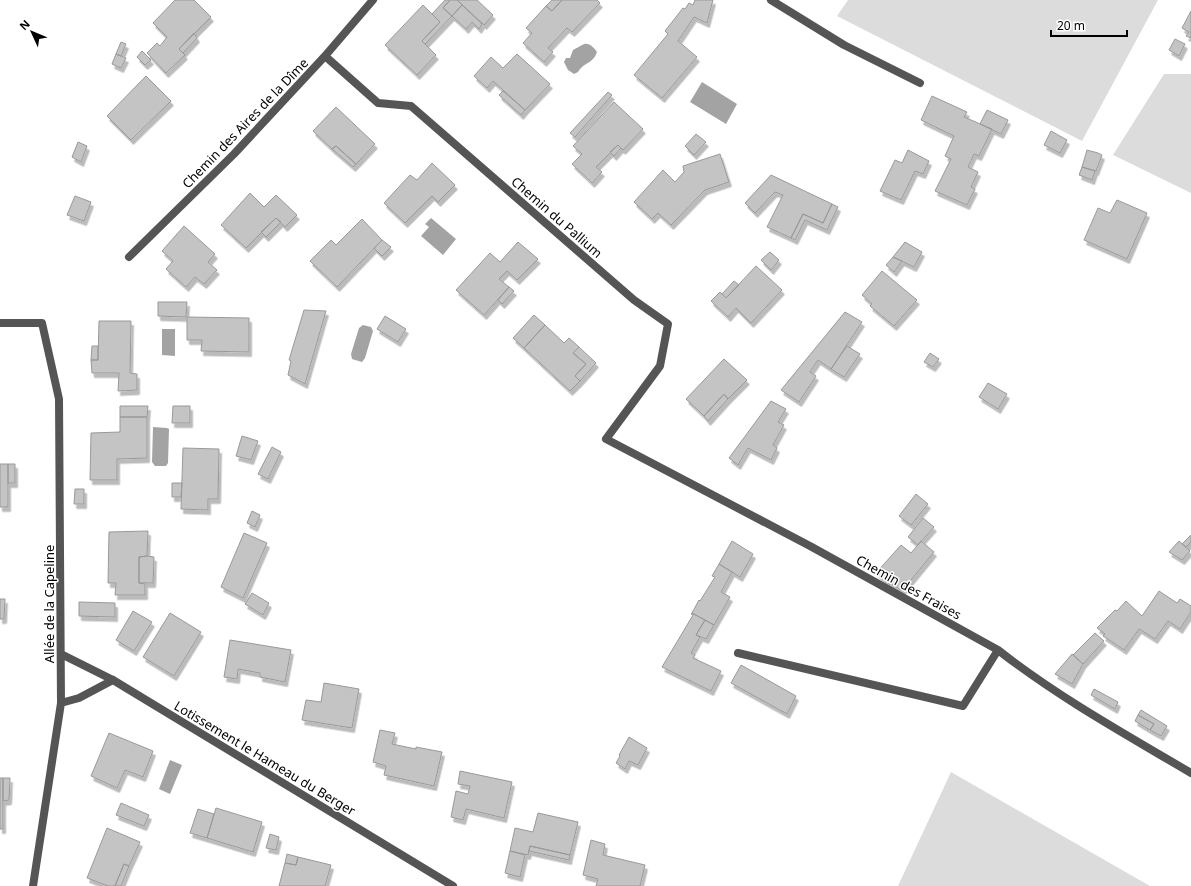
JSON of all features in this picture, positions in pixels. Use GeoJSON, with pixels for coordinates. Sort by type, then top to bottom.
{"type":"FeatureCollection","features":[{"type":"Feature","properties":{"kind":"street","name":"Chemin des Aires de la Dîme"},"geometry":{"type":"LineString","coordinates":[[129,258],[234,154],[325,56],[373,0]]}},
{"type":"Feature","properties":{"kind":"street"},"geometry":{"type":"LineString","coordinates":[[771,0],[844,45],[920,83]]}},
{"type":"Feature","properties":{"kind":"street","name":"Chemin du Pallium"},"geometry":{"type":"LineString","coordinates":[[325,56],[378,103],[411,106],[634,300],[668,324],[660,366],[606,439]]}},
{"type":"Feature","properties":{"kind":"street","name":"Allée de la Capeline"},"geometry":{"type":"LineString","coordinates":[[0,322],[42,323],[59,399],[61,703],[33,886]]}},
{"type":"Feature","properties":{"kind":"street","name":"Chemin des Fraises"},"geometry":{"type":"LineString","coordinates":[[606,439],[810,546],[998,650],[1023,670],[1074,704],[1191,772]]}},
{"type":"Feature","properties":{"kind":"street"},"geometry":{"type":"LineString","coordinates":[[738,653],[963,706],[998,650]]}},
{"type":"Feature","properties":{"kind":"street","name":"Lotissement le Hameau du Berger"},"geometry":{"type":"LineString","coordinates":[[61,654],[113,680],[453,886]]}},
{"type":"Feature","properties":{"kind":"street"},"geometry":{"type":"LineString","coordinates":[[61,703],[79,698],[113,680]]}},
{"type":"Feature","properties":{"kind":"shaded area"},"geometry":{"type":"Polygon","coordinates":[[[848,0],[1158,0],[1082,141],[837,16],[848,0]]]}},
{"type":"Feature","properties":{"kind":"shaded area"},"geometry":{"type":"Polygon","coordinates":[[[584,44],[590,45],[597,52],[591,61],[574,74],[568,70],[564,62],[566,58],[570,58],[573,50],[584,44]]]}},
{"type":"Feature","properties":{"kind":"shaded area"},"geometry":{"type":"Polygon","coordinates":[[[1164,74],[1191,74],[1191,193],[1113,155],[1164,74]]]}},
{"type":"Feature","properties":{"kind":"shaded area"},"geometry":{"type":"Polygon","coordinates":[[[702,82],[737,104],[726,124],[690,102],[702,82]]]}},
{"type":"Feature","properties":{"kind":"shaded area"},"geometry":{"type":"Polygon","coordinates":[[[431,218],[456,239],[443,255],[421,236],[429,227],[425,224],[431,218]]]}},
{"type":"Feature","properties":{"kind":"shaded area"},"geometry":{"type":"Polygon","coordinates":[[[363,325],[371,327],[373,331],[365,358],[362,362],[352,359],[351,354],[359,328],[363,325]]]}},
{"type":"Feature","properties":{"kind":"shaded area"},"geometry":{"type":"Polygon","coordinates":[[[162,329],[175,329],[175,356],[162,355],[162,329]]]}},
{"type":"Feature","properties":{"kind":"shaded area"},"geometry":{"type":"Polygon","coordinates":[[[153,427],[169,429],[168,463],[166,466],[155,466],[152,462],[153,427]]]}},
{"type":"Feature","properties":{"kind":"shaded area"},"geometry":{"type":"Polygon","coordinates":[[[170,760],[182,765],[170,794],[159,789],[170,760]]]}},
{"type":"Feature","properties":{"kind":"shaded area"},"geometry":{"type":"Polygon","coordinates":[[[951,772],[1150,886],[898,886],[951,772]]]}},
{"type":"Feature","properties":{"kind":"building"},"geometry":{"type":"Polygon","coordinates":[[[175,0],[194,0],[211,17],[179,49],[185,55],[166,73],[147,53],[157,43],[160,46],[167,37],[153,23],[175,0]]]}},
{"type":"Feature","properties":{"kind":"building"},"geometry":{"type":"Polygon","coordinates":[[[445,0],[450,0],[443,8],[452,16],[425,44],[422,41],[440,22],[432,14],[445,0]]]}},
{"type":"Feature","properties":{"kind":"building"},"geometry":{"type":"Polygon","coordinates":[[[450,0],[457,0],[462,5],[452,16],[443,8],[450,0]]]}},
{"type":"Feature","properties":{"kind":"building"},"geometry":{"type":"Polygon","coordinates":[[[457,0],[477,0],[493,15],[484,25],[457,0]]]}},
{"type":"Feature","properties":{"kind":"building"},"geometry":{"type":"Polygon","coordinates":[[[552,0],[562,0],[552,11],[546,6],[552,0]]]}},
{"type":"Feature","properties":{"kind":"building"},"geometry":{"type":"Polygon","coordinates":[[[562,0],[597,0],[600,3],[572,32],[567,28],[548,48],[553,52],[544,62],[523,43],[532,33],[526,28],[546,6],[552,11],[562,0]]]}},
{"type":"Feature","properties":{"kind":"building"},"geometry":{"type":"Polygon","coordinates":[[[695,0],[713,0],[707,23],[694,17],[678,41],[697,57],[662,98],[634,75],[668,34],[665,31],[683,8],[685,9],[689,3],[693,5],[695,0]]]}},
{"type":"Feature","properties":{"kind":"building"},"geometry":{"type":"Polygon","coordinates":[[[423,5],[440,22],[422,41],[436,55],[417,75],[385,45],[423,5]]]}},
{"type":"Feature","properties":{"kind":"building"},"geometry":{"type":"Polygon","coordinates":[[[462,5],[482,24],[479,29],[472,22],[466,29],[452,16],[462,5]]]}},
{"type":"Feature","properties":{"kind":"building"},"geometry":{"type":"Polygon","coordinates":[[[1191,11],[1191,38],[1186,36],[1189,32],[1182,28],[1191,11]]]}},
{"type":"Feature","properties":{"kind":"building"},"geometry":{"type":"Polygon","coordinates":[[[194,33],[197,38],[183,53],[179,49],[194,33]]]}},
{"type":"Feature","properties":{"kind":"building"},"geometry":{"type":"Polygon","coordinates":[[[1175,39],[1185,44],[1179,56],[1169,50],[1175,39]]]}},
{"type":"Feature","properties":{"kind":"building"},"geometry":{"type":"Polygon","coordinates":[[[121,42],[126,44],[121,56],[116,54],[121,42]]]}},
{"type":"Feature","properties":{"kind":"building"},"geometry":{"type":"Polygon","coordinates":[[[142,51],[151,60],[145,65],[137,57],[142,51]]]}},
{"type":"Feature","properties":{"kind":"building"},"geometry":{"type":"Polygon","coordinates":[[[116,54],[126,58],[121,68],[112,64],[116,54]]]}},
{"type":"Feature","properties":{"kind":"building"},"geometry":{"type":"Polygon","coordinates":[[[517,54],[550,84],[525,110],[493,81],[487,88],[474,76],[491,57],[503,68],[517,54]]]}},
{"type":"Feature","properties":{"kind":"building"},"geometry":{"type":"Polygon","coordinates":[[[146,76],[171,101],[131,140],[107,116],[146,76]]]}},
{"type":"Feature","properties":{"kind":"building"},"geometry":{"type":"Polygon","coordinates":[[[503,91],[525,110],[521,115],[499,95],[503,91]]]}},
{"type":"Feature","properties":{"kind":"building"},"geometry":{"type":"Polygon","coordinates":[[[608,92],[612,95],[575,137],[570,133],[608,92]]]}},
{"type":"Feature","properties":{"kind":"building"},"geometry":{"type":"Polygon","coordinates":[[[932,96],[967,112],[964,117],[992,129],[979,156],[974,154],[968,167],[978,172],[971,187],[975,189],[967,205],[935,191],[951,159],[945,156],[954,136],[921,120],[932,96]]]}},
{"type":"Feature","properties":{"kind":"building"},"geometry":{"type":"Polygon","coordinates":[[[614,102],[643,129],[623,150],[618,145],[596,167],[602,172],[592,183],[572,164],[582,154],[573,146],[614,102]]]}},
{"type":"Feature","properties":{"kind":"building"},"geometry":{"type":"Polygon","coordinates":[[[336,107],[375,144],[356,164],[336,146],[332,149],[313,131],[336,107]]]}},
{"type":"Feature","properties":{"kind":"building"},"geometry":{"type":"Polygon","coordinates":[[[987,110],[1008,120],[1001,134],[980,124],[987,110]]]}},
{"type":"Feature","properties":{"kind":"building"},"geometry":{"type":"Polygon","coordinates":[[[1051,131],[1067,140],[1060,153],[1044,145],[1051,131]]]}},
{"type":"Feature","properties":{"kind":"building"},"geometry":{"type":"Polygon","coordinates":[[[696,134],[706,142],[694,155],[685,146],[696,134]]]}},
{"type":"Feature","properties":{"kind":"building"},"geometry":{"type":"Polygon","coordinates":[[[78,142],[87,146],[81,162],[72,157],[78,142]]]}},
{"type":"Feature","properties":{"kind":"building"},"geometry":{"type":"Polygon","coordinates":[[[618,145],[621,148],[614,156],[610,152],[618,145]]]}},
{"type":"Feature","properties":{"kind":"building"},"geometry":{"type":"Polygon","coordinates":[[[336,146],[356,164],[353,167],[332,149],[336,146]]]}},
{"type":"Feature","properties":{"kind":"building"},"geometry":{"type":"Polygon","coordinates":[[[908,150],[929,161],[923,174],[915,171],[901,200],[880,191],[895,160],[902,163],[908,150]]]}},
{"type":"Feature","properties":{"kind":"building"},"geometry":{"type":"Polygon","coordinates":[[[1087,150],[1102,155],[1096,171],[1082,167],[1087,150]]]}},
{"type":"Feature","properties":{"kind":"building"},"geometry":{"type":"Polygon","coordinates":[[[720,154],[729,182],[705,190],[671,225],[658,213],[652,219],[634,202],[663,170],[675,182],[684,172],[683,166],[720,154]]]}},
{"type":"Feature","properties":{"kind":"building"},"geometry":{"type":"Polygon","coordinates":[[[432,163],[455,185],[438,202],[432,196],[405,223],[384,203],[410,175],[417,180],[432,163]]]}},
{"type":"Feature","properties":{"kind":"building"},"geometry":{"type":"Polygon","coordinates":[[[1082,167],[1095,171],[1092,180],[1079,175],[1082,167]]]}},
{"type":"Feature","properties":{"kind":"building"},"geometry":{"type":"Polygon","coordinates":[[[771,175],[832,204],[823,223],[803,214],[791,238],[767,227],[783,195],[775,192],[755,213],[745,203],[771,175]]]}},
{"type":"Feature","properties":{"kind":"building"},"geometry":{"type":"Polygon","coordinates":[[[250,193],[264,207],[276,195],[297,215],[285,227],[276,218],[246,248],[221,225],[250,193]]]}},
{"type":"Feature","properties":{"kind":"building"},"geometry":{"type":"Polygon","coordinates":[[[75,196],[91,202],[84,221],[67,215],[75,196]]]}},
{"type":"Feature","properties":{"kind":"building"},"geometry":{"type":"Polygon","coordinates":[[[1117,200],[1147,213],[1127,259],[1084,240],[1098,208],[1110,213],[1117,200]]]}},
{"type":"Feature","properties":{"kind":"building"},"geometry":{"type":"Polygon","coordinates":[[[832,204],[838,207],[827,230],[805,220],[795,240],[791,238],[803,214],[823,223],[832,204]]]}},
{"type":"Feature","properties":{"kind":"building"},"geometry":{"type":"Polygon","coordinates":[[[276,218],[281,222],[266,237],[261,232],[276,218]]]}},
{"type":"Feature","properties":{"kind":"building"},"geometry":{"type":"Polygon","coordinates":[[[362,219],[382,240],[337,287],[310,261],[331,240],[336,245],[362,219]]]}},
{"type":"Feature","properties":{"kind":"building"},"geometry":{"type":"Polygon","coordinates":[[[184,226],[215,254],[208,262],[217,270],[204,284],[195,277],[186,287],[166,269],[173,261],[162,251],[184,226]]]}},
{"type":"Feature","properties":{"kind":"building"},"geometry":{"type":"Polygon","coordinates":[[[382,240],[391,247],[382,256],[374,248],[382,240]]]}},
{"type":"Feature","properties":{"kind":"building"},"geometry":{"type":"Polygon","coordinates":[[[518,242],[538,259],[517,280],[507,271],[499,279],[509,287],[484,315],[456,290],[490,253],[500,262],[518,242]]]}},
{"type":"Feature","properties":{"kind":"building"},"geometry":{"type":"Polygon","coordinates":[[[905,242],[922,252],[914,267],[893,257],[905,242]]]}},
{"type":"Feature","properties":{"kind":"building"},"geometry":{"type":"Polygon","coordinates":[[[770,252],[779,260],[771,270],[761,260],[770,252]]]}},
{"type":"Feature","properties":{"kind":"building"},"geometry":{"type":"Polygon","coordinates":[[[893,257],[902,261],[894,272],[886,265],[893,257]]]}},
{"type":"Feature","properties":{"kind":"building"},"geometry":{"type":"Polygon","coordinates":[[[756,266],[782,290],[751,323],[736,308],[728,317],[711,301],[720,292],[726,298],[756,266]]]}},
{"type":"Feature","properties":{"kind":"building"},"geometry":{"type":"Polygon","coordinates":[[[882,271],[917,300],[894,326],[870,306],[872,304],[862,295],[882,271]]]}},
{"type":"Feature","properties":{"kind":"building"},"geometry":{"type":"Polygon","coordinates":[[[734,281],[739,285],[726,298],[722,294],[734,281]]]}},
{"type":"Feature","properties":{"kind":"building"},"geometry":{"type":"Polygon","coordinates":[[[509,287],[514,291],[502,304],[498,300],[509,287]]]}},
{"type":"Feature","properties":{"kind":"building"},"geometry":{"type":"Polygon","coordinates":[[[158,302],[187,302],[186,317],[158,316],[158,302]]]}},
{"type":"Feature","properties":{"kind":"building"},"geometry":{"type":"Polygon","coordinates":[[[304,310],[326,311],[305,384],[288,375],[291,361],[289,360],[304,310]]]}},
{"type":"Feature","properties":{"kind":"building"},"geometry":{"type":"Polygon","coordinates":[[[845,312],[862,322],[831,369],[818,360],[810,372],[816,376],[799,402],[781,390],[845,312]]]}},
{"type":"Feature","properties":{"kind":"building"},"geometry":{"type":"Polygon","coordinates":[[[534,315],[545,325],[524,348],[513,338],[534,315]]]}},
{"type":"Feature","properties":{"kind":"building"},"geometry":{"type":"Polygon","coordinates":[[[385,316],[406,329],[398,342],[377,329],[385,316]]]}},
{"type":"Feature","properties":{"kind":"building"},"geometry":{"type":"Polygon","coordinates":[[[187,317],[249,318],[249,352],[201,351],[202,340],[187,340],[187,317]]]}},
{"type":"Feature","properties":{"kind":"building"},"geometry":{"type":"Polygon","coordinates":[[[99,321],[131,321],[130,373],[137,374],[137,390],[118,391],[119,373],[92,373],[91,360],[98,360],[99,321]]]}},
{"type":"Feature","properties":{"kind":"building"},"geometry":{"type":"Polygon","coordinates":[[[545,325],[564,343],[569,338],[579,347],[573,353],[586,364],[575,376],[580,381],[570,391],[524,348],[545,325]]]}},
{"type":"Feature","properties":{"kind":"building"},"geometry":{"type":"Polygon","coordinates":[[[92,346],[98,346],[98,360],[91,360],[92,346]]]}},
{"type":"Feature","properties":{"kind":"building"},"geometry":{"type":"Polygon","coordinates":[[[847,346],[860,354],[844,377],[831,369],[847,346]]]}},
{"type":"Feature","properties":{"kind":"building"},"geometry":{"type":"Polygon","coordinates":[[[579,347],[596,363],[580,381],[575,376],[586,364],[573,353],[579,347]]]}},
{"type":"Feature","properties":{"kind":"building"},"geometry":{"type":"Polygon","coordinates":[[[930,353],[939,359],[933,367],[924,362],[930,353]]]}},
{"type":"Feature","properties":{"kind":"building"},"geometry":{"type":"Polygon","coordinates":[[[724,359],[747,380],[728,399],[724,394],[704,416],[686,399],[724,359]]]}},
{"type":"Feature","properties":{"kind":"building"},"geometry":{"type":"Polygon","coordinates":[[[988,383],[1007,394],[998,409],[979,397],[988,383]]]}},
{"type":"Feature","properties":{"kind":"building"},"geometry":{"type":"Polygon","coordinates":[[[724,394],[728,399],[708,421],[704,416],[724,394]]]}},
{"type":"Feature","properties":{"kind":"building"},"geometry":{"type":"Polygon","coordinates":[[[771,401],[786,409],[778,422],[784,425],[773,445],[777,448],[771,460],[748,448],[738,465],[729,458],[771,401]]]}},
{"type":"Feature","properties":{"kind":"building"},"geometry":{"type":"Polygon","coordinates":[[[120,406],[148,406],[147,417],[120,417],[120,406]]]}},
{"type":"Feature","properties":{"kind":"building"},"geometry":{"type":"Polygon","coordinates":[[[173,406],[190,406],[190,423],[172,423],[173,406]]]}},
{"type":"Feature","properties":{"kind":"building"},"geometry":{"type":"Polygon","coordinates":[[[120,417],[147,417],[147,458],[117,459],[117,480],[90,480],[91,433],[120,432],[120,417]]]}},
{"type":"Feature","properties":{"kind":"building"},"geometry":{"type":"Polygon","coordinates":[[[242,436],[258,441],[251,460],[236,456],[242,436]]]}},
{"type":"Feature","properties":{"kind":"building"},"geometry":{"type":"Polygon","coordinates":[[[272,447],[281,452],[268,479],[258,474],[272,447]]]}},
{"type":"Feature","properties":{"kind":"building"},"geometry":{"type":"Polygon","coordinates":[[[183,448],[219,449],[218,499],[208,499],[208,510],[181,509],[183,448]]]}},
{"type":"Feature","properties":{"kind":"building"},"geometry":{"type":"Polygon","coordinates":[[[0,464],[8,464],[8,507],[0,507],[0,464]]]}},
{"type":"Feature","properties":{"kind":"building"},"geometry":{"type":"Polygon","coordinates":[[[8,464],[15,464],[15,483],[8,483],[8,464]]]}},
{"type":"Feature","properties":{"kind":"building"},"geometry":{"type":"Polygon","coordinates":[[[172,483],[182,483],[181,497],[172,497],[172,483]]]}},
{"type":"Feature","properties":{"kind":"building"},"geometry":{"type":"Polygon","coordinates":[[[75,489],[84,489],[84,504],[74,504],[75,489]]]}},
{"type":"Feature","properties":{"kind":"building"},"geometry":{"type":"Polygon","coordinates":[[[916,494],[928,504],[911,525],[899,516],[916,494]]]}},
{"type":"Feature","properties":{"kind":"building"},"geometry":{"type":"Polygon","coordinates":[[[252,511],[260,515],[255,527],[247,523],[252,511]]]}},
{"type":"Feature","properties":{"kind":"building"},"geometry":{"type":"Polygon","coordinates":[[[923,518],[934,527],[918,545],[908,537],[923,518]]]}},
{"type":"Feature","properties":{"kind":"building"},"geometry":{"type":"Polygon","coordinates":[[[148,531],[147,556],[139,557],[139,583],[145,584],[145,595],[115,595],[116,583],[108,583],[109,532],[148,531]]]}},
{"type":"Feature","properties":{"kind":"building"},"geometry":{"type":"Polygon","coordinates":[[[244,533],[267,543],[243,598],[221,587],[244,533]]]}},
{"type":"Feature","properties":{"kind":"building"},"geometry":{"type":"Polygon","coordinates":[[[1191,535],[1191,542],[1186,547],[1182,544],[1191,535]]]}},
{"type":"Feature","properties":{"kind":"building"},"geometry":{"type":"Polygon","coordinates":[[[732,541],[753,554],[740,577],[719,564],[732,541]]]}},
{"type":"Feature","properties":{"kind":"building"},"geometry":{"type":"Polygon","coordinates":[[[921,541],[934,552],[902,591],[892,584],[890,585],[876,573],[901,545],[911,553],[921,541]]]}},
{"type":"Feature","properties":{"kind":"building"},"geometry":{"type":"Polygon","coordinates":[[[1179,541],[1190,551],[1182,560],[1169,552],[1179,541]]]}},
{"type":"Feature","properties":{"kind":"building"},"geometry":{"type":"Polygon","coordinates":[[[139,557],[154,557],[153,583],[139,583],[139,557]]]}},
{"type":"Feature","properties":{"kind":"building"},"geometry":{"type":"Polygon","coordinates":[[[719,564],[732,572],[721,592],[730,597],[714,625],[692,613],[715,577],[712,576],[719,564]]]}},
{"type":"Feature","properties":{"kind":"building"},"geometry":{"type":"Polygon","coordinates":[[[1159,591],[1177,603],[1180,599],[1191,606],[1191,612],[1180,629],[1168,621],[1155,639],[1139,629],[1124,650],[1103,636],[1105,634],[1097,628],[1126,601],[1142,616],[1159,591]]]}},
{"type":"Feature","properties":{"kind":"building"},"geometry":{"type":"Polygon","coordinates":[[[252,593],[269,603],[263,615],[245,604],[252,593]]]}},
{"type":"Feature","properties":{"kind":"building"},"geometry":{"type":"Polygon","coordinates":[[[0,599],[5,599],[4,619],[0,619],[0,599]]]}},
{"type":"Feature","properties":{"kind":"building"},"geometry":{"type":"Polygon","coordinates":[[[79,602],[115,603],[115,617],[79,616],[79,602]]]}},
{"type":"Feature","properties":{"kind":"building"},"geometry":{"type":"Polygon","coordinates":[[[133,611],[152,622],[134,651],[116,640],[133,611]]]}},
{"type":"Feature","properties":{"kind":"building"},"geometry":{"type":"Polygon","coordinates":[[[170,613],[201,632],[174,676],[143,657],[170,613]]]}},
{"type":"Feature","properties":{"kind":"building"},"geometry":{"type":"Polygon","coordinates":[[[692,613],[705,620],[696,635],[700,637],[691,653],[695,655],[693,658],[721,671],[711,691],[662,667],[693,615],[691,614],[692,613]]]}},
{"type":"Feature","properties":{"kind":"building"},"geometry":{"type":"Polygon","coordinates":[[[705,620],[714,625],[706,639],[696,635],[705,620]]]}},
{"type":"Feature","properties":{"kind":"building"},"geometry":{"type":"Polygon","coordinates":[[[1095,633],[1104,641],[1083,664],[1073,655],[1095,633]]]}},
{"type":"Feature","properties":{"kind":"building"},"geometry":{"type":"Polygon","coordinates":[[[230,640],[291,650],[285,682],[260,677],[260,673],[238,669],[237,679],[224,677],[230,640]]]}},
{"type":"Feature","properties":{"kind":"building"},"geometry":{"type":"Polygon","coordinates":[[[1072,654],[1083,664],[1072,684],[1055,674],[1072,654]]]}},
{"type":"Feature","properties":{"kind":"building"},"geometry":{"type":"Polygon","coordinates":[[[741,665],[796,696],[787,714],[731,683],[741,665]]]}},
{"type":"Feature","properties":{"kind":"building"},"geometry":{"type":"Polygon","coordinates":[[[324,683],[359,689],[352,728],[302,720],[306,700],[321,702],[324,683]]]}},
{"type":"Feature","properties":{"kind":"building"},"geometry":{"type":"Polygon","coordinates":[[[1094,689],[1118,702],[1115,709],[1091,695],[1094,689]]]}},
{"type":"Feature","properties":{"kind":"building"},"geometry":{"type":"Polygon","coordinates":[[[1141,710],[1167,726],[1161,736],[1150,730],[1154,724],[1138,715],[1141,710]]]}},
{"type":"Feature","properties":{"kind":"building"},"geometry":{"type":"Polygon","coordinates":[[[1138,715],[1154,724],[1150,730],[1135,721],[1138,715]]]}},
{"type":"Feature","properties":{"kind":"building"},"geometry":{"type":"Polygon","coordinates":[[[380,730],[395,733],[392,744],[442,752],[434,786],[384,775],[386,766],[373,762],[380,730]]]}},
{"type":"Feature","properties":{"kind":"building"},"geometry":{"type":"Polygon","coordinates":[[[109,733],[153,751],[143,777],[125,770],[117,788],[91,776],[109,733]]]}},
{"type":"Feature","properties":{"kind":"building"},"geometry":{"type":"Polygon","coordinates":[[[629,737],[647,748],[638,765],[629,761],[625,769],[616,763],[629,737]]]}},
{"type":"Feature","properties":{"kind":"building"},"geometry":{"type":"Polygon","coordinates":[[[460,771],[512,782],[504,818],[466,809],[463,820],[451,817],[456,791],[468,794],[470,786],[458,784],[460,771]]]}},
{"type":"Feature","properties":{"kind":"building"},"geometry":{"type":"Polygon","coordinates":[[[0,778],[3,778],[3,829],[0,829],[0,778]]]}},
{"type":"Feature","properties":{"kind":"building"},"geometry":{"type":"Polygon","coordinates":[[[3,778],[10,778],[9,800],[3,801],[3,778]]]}},
{"type":"Feature","properties":{"kind":"building"},"geometry":{"type":"Polygon","coordinates":[[[121,803],[149,815],[144,826],[116,815],[121,803]]]}},
{"type":"Feature","properties":{"kind":"building"},"geometry":{"type":"Polygon","coordinates":[[[216,808],[262,822],[253,852],[207,838],[216,808]]]}},
{"type":"Feature","properties":{"kind":"building"},"geometry":{"type":"Polygon","coordinates":[[[198,809],[214,814],[207,838],[190,833],[198,809]]]}},
{"type":"Feature","properties":{"kind":"building"},"geometry":{"type":"Polygon","coordinates":[[[538,813],[578,822],[570,855],[530,846],[528,855],[510,851],[515,828],[533,832],[538,813]]]}},
{"type":"Feature","properties":{"kind":"building"},"geometry":{"type":"Polygon","coordinates":[[[107,828],[140,842],[129,866],[124,864],[115,886],[108,886],[87,878],[107,828]]]}},
{"type":"Feature","properties":{"kind":"building"},"geometry":{"type":"Polygon","coordinates":[[[270,834],[279,837],[276,850],[266,848],[270,834]]]}},
{"type":"Feature","properties":{"kind":"building"},"geometry":{"type":"Polygon","coordinates":[[[591,840],[605,844],[603,855],[645,865],[640,886],[596,886],[598,879],[583,875],[591,840]]]}},
{"type":"Feature","properties":{"kind":"building"},"geometry":{"type":"Polygon","coordinates":[[[530,846],[570,855],[569,860],[529,851],[530,846]]]}},
{"type":"Feature","properties":{"kind":"building"},"geometry":{"type":"Polygon","coordinates":[[[510,851],[525,855],[520,877],[505,873],[510,851]]]}},
{"type":"Feature","properties":{"kind":"building"},"geometry":{"type":"Polygon","coordinates":[[[287,854],[298,857],[296,865],[285,863],[287,854]]]}},
{"type":"Feature","properties":{"kind":"building"},"geometry":{"type":"Polygon","coordinates":[[[298,857],[331,865],[325,886],[279,886],[285,863],[296,865],[298,857]]]}},
{"type":"Feature","properties":{"kind":"building"},"geometry":{"type":"Polygon","coordinates":[[[124,864],[129,866],[121,886],[115,886],[124,864]]]}}]}
